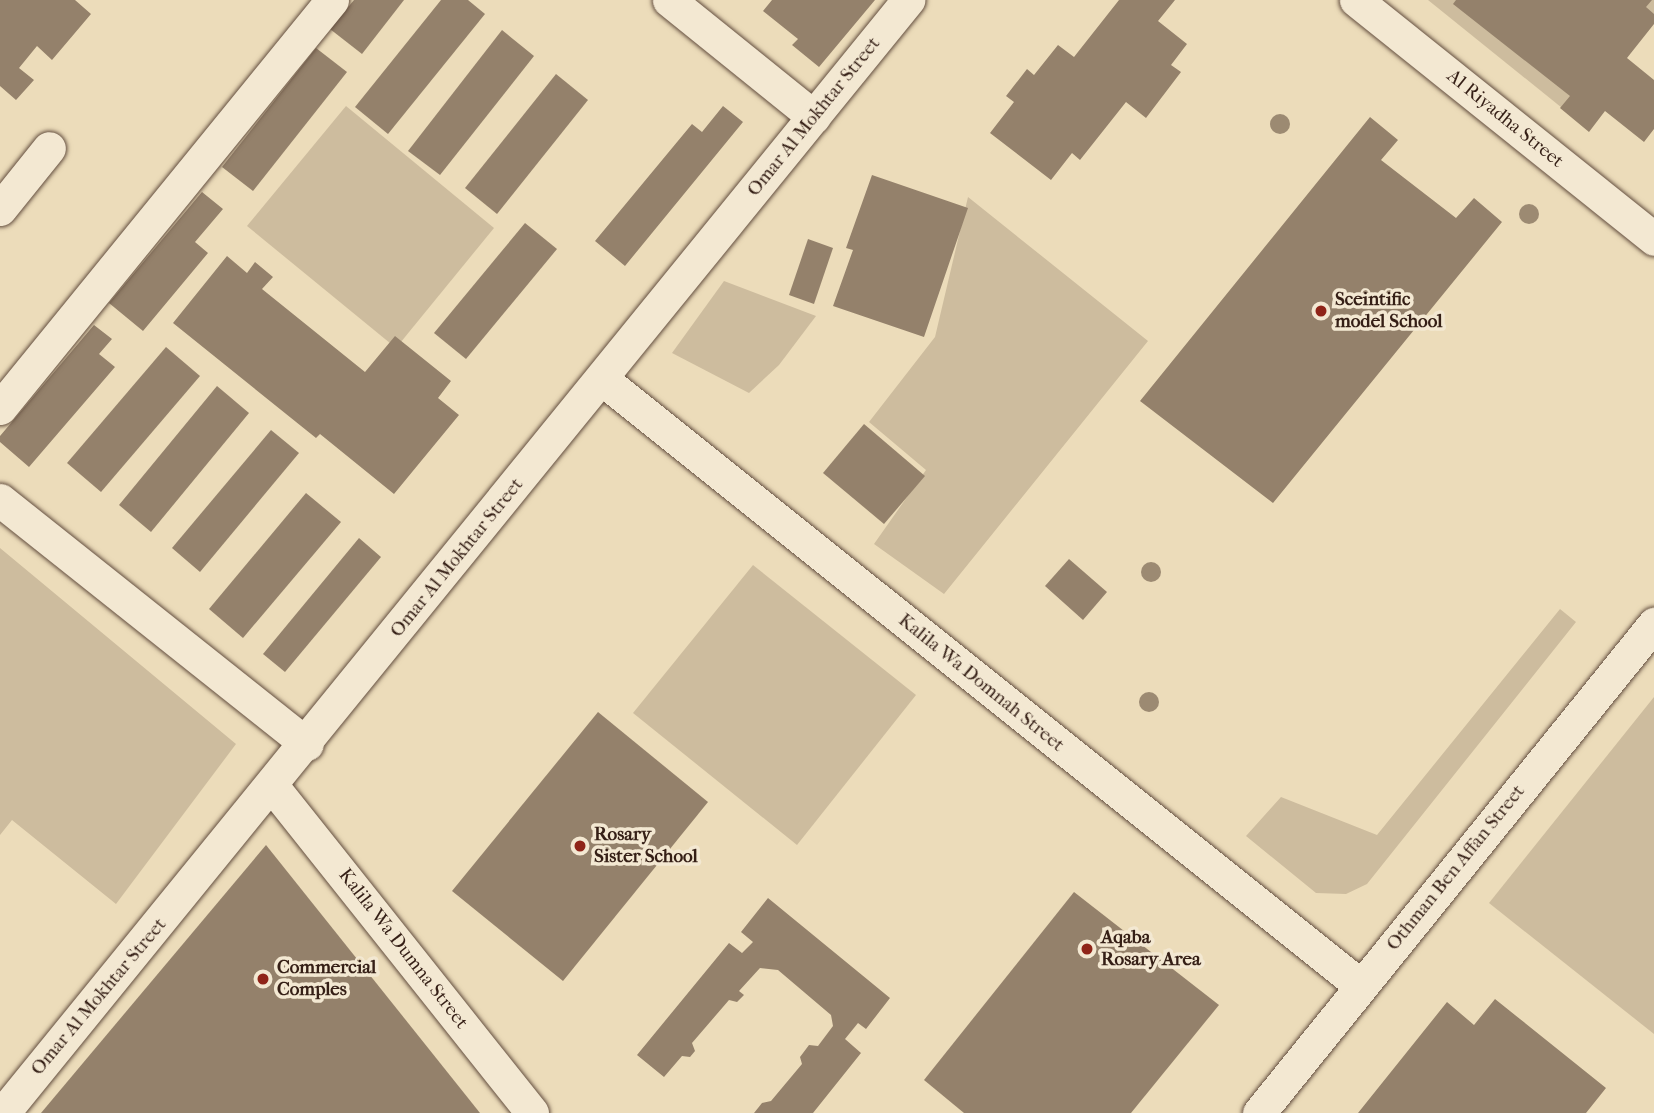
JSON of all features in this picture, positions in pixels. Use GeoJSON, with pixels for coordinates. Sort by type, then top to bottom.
{"type":"FeatureCollection","features":[{"type":"Feature","properties":{"kind":"street"},"geometry":{"type":"LineString","coordinates":[[0,408],[332,0]]}},
{"type":"Feature","properties":{"kind":"street"},"geometry":{"type":"LineString","coordinates":[[669,0],[814,117]]}},
{"type":"Feature","properties":{"kind":"street","name":"Omar Al Mokhtar Street"},"geometry":{"type":"LineString","coordinates":[[3,1113],[307,744],[908,0]]}},
{"type":"Feature","properties":{"kind":"street","name":"Al Riyadha Street"},"geometry":{"type":"LineString","coordinates":[[1356,0],[1654,239]]}},
{"type":"Feature","properties":{"kind":"street"},"geometry":{"type":"LineString","coordinates":[[0,209],[49,148]]}},
{"type":"Feature","properties":{"kind":"street","name":"Kalila Wa Domnah Street"},"geometry":{"type":"LineString","coordinates":[[602,379],[1361,986]]}},
{"type":"Feature","properties":{"kind":"street"},"geometry":{"type":"LineString","coordinates":[[0,500],[307,744]]}},
{"type":"Feature","properties":{"kind":"street","name":"Othman Ben Affan Street"},"geometry":{"type":"LineString","coordinates":[[1259,1113],[1654,624]]}},
{"type":"Feature","properties":{"kind":"street","name":"Kalila Wa Dumna Street"},"geometry":{"type":"LineString","coordinates":[[272,786],[532,1113]]}},
{"type":"Feature","properties":{"kind":"shaded area"},"geometry":{"type":"Polygon","coordinates":[[[1428,0],[1654,0],[1654,17],[1572,116],[1428,0]]]}},
{"type":"Feature","properties":{"kind":"shaded area"},"geometry":{"type":"Polygon","coordinates":[[[346,106],[494,228],[396,348],[247,226],[346,106]]]}},
{"type":"Feature","properties":{"kind":"shaded area"},"geometry":{"type":"Polygon","coordinates":[[[968,197],[1148,341],[944,594],[874,544],[926,470],[869,422],[935,337],[968,197]]]}},
{"type":"Feature","properties":{"kind":"shaded area"},"geometry":{"type":"Polygon","coordinates":[[[724,281],[816,316],[779,365],[749,393],[672,353],[724,281]]]}},
{"type":"Feature","properties":{"kind":"shaded area"},"geometry":{"type":"Polygon","coordinates":[[[0,548],[236,744],[116,904],[12,820],[0,835],[0,548]]]}},
{"type":"Feature","properties":{"kind":"shaded area"},"geometry":{"type":"Polygon","coordinates":[[[753,565],[916,695],[797,845],[633,713],[753,565]]]}},
{"type":"Feature","properties":{"kind":"shaded area"},"geometry":{"type":"Polygon","coordinates":[[[1560,609],[1576,622],[1367,884],[1346,894],[1316,893],[1246,836],[1281,797],[1377,835],[1560,609]]]}},
{"type":"Feature","properties":{"kind":"shaded area"},"geometry":{"type":"Polygon","coordinates":[[[1654,697],[1654,1034],[1489,903],[1654,697]]]}},
{"type":"Feature","properties":{"kind":"building"},"geometry":{"type":"Polygon","coordinates":[[[0,0],[75,0],[91,14],[52,60],[37,46],[19,68],[34,80],[16,100],[0,86],[0,0]]]}},
{"type":"Feature","properties":{"kind":"building"},"geometry":{"type":"Polygon","coordinates":[[[354,0],[404,0],[362,54],[330,29],[354,0]]]}},
{"type":"Feature","properties":{"kind":"building"},"geometry":{"type":"Polygon","coordinates":[[[441,0],[468,0],[485,14],[388,134],[355,107],[441,0]]]}},
{"type":"Feature","properties":{"kind":"building"},"geometry":{"type":"Polygon","coordinates":[[[772,0],[875,0],[819,67],[792,45],[798,39],[763,11],[772,0]]]}},
{"type":"Feature","properties":{"kind":"building"},"geometry":{"type":"Polygon","coordinates":[[[1119,0],[1175,0],[1158,21],[1187,44],[1171,65],[1181,72],[1146,118],[1126,102],[1080,160],[1072,153],[1051,180],[990,133],[1014,102],[1006,96],[1027,69],[1034,75],[1058,45],[1074,57],[1119,0]]]}},
{"type":"Feature","properties":{"kind":"building"},"geometry":{"type":"Polygon","coordinates":[[[1456,0],[1652,0],[1646,7],[1654,14],[1654,24],[1627,58],[1654,80],[1654,129],[1644,142],[1605,111],[1589,132],[1560,108],[1570,96],[1453,4],[1456,0]]]}},
{"type":"Feature","properties":{"kind":"building"},"geometry":{"type":"Polygon","coordinates":[[[502,30],[534,56],[440,175],[408,151],[502,30]]]}},
{"type":"Feature","properties":{"kind":"building"},"geometry":{"type":"Polygon","coordinates":[[[316,48],[347,72],[253,191],[222,167],[316,48]]]}},
{"type":"Feature","properties":{"kind":"building"},"geometry":{"type":"Polygon","coordinates":[[[556,74],[588,100],[497,214],[465,188],[556,74]]]}},
{"type":"Feature","properties":{"kind":"building"},"geometry":{"type":"Polygon","coordinates":[[[723,106],[743,122],[625,266],[595,241],[692,124],[702,132],[723,106]]]}},
{"type":"Feature","properties":{"kind":"building","name":"Sceintific model School"},"geometry":{"type":"Polygon","coordinates":[[[1370,117],[1398,140],[1381,160],[1456,218],[1474,198],[1502,222],[1273,503],[1140,401],[1370,117]]]}},
{"type":"Feature","properties":{"kind":"building"},"geometry":{"type":"Polygon","coordinates":[[[872,175],[968,208],[924,337],[833,306],[853,250],[846,248],[872,175]]]}},
{"type":"Feature","properties":{"kind":"building"},"geometry":{"type":"Polygon","coordinates":[[[202,192],[223,209],[195,242],[208,253],[143,331],[109,303],[202,192]]]}},
{"type":"Feature","properties":{"kind":"building"},"geometry":{"type":"Polygon","coordinates":[[[525,223],[557,249],[466,359],[434,333],[525,223]]]}},
{"type":"Feature","properties":{"kind":"building"},"geometry":{"type":"Polygon","coordinates":[[[808,239],[833,248],[814,304],[789,295],[808,239]]]}},
{"type":"Feature","properties":{"kind":"building"},"geometry":{"type":"Polygon","coordinates":[[[227,256],[247,273],[255,262],[273,277],[262,289],[365,372],[395,336],[451,381],[438,398],[459,415],[394,494],[320,434],[316,438],[173,323],[227,256]]]}},
{"type":"Feature","properties":{"kind":"building"},"geometry":{"type":"Polygon","coordinates":[[[94,325],[112,339],[99,354],[115,367],[29,467],[0,442],[0,436],[94,325]]]}},
{"type":"Feature","properties":{"kind":"building"},"geometry":{"type":"Polygon","coordinates":[[[166,347],[200,376],[101,492],[67,463],[166,347]]]}},
{"type":"Feature","properties":{"kind":"building"},"geometry":{"type":"Polygon","coordinates":[[[217,386],[249,413],[151,532],[119,505],[217,386]]]}},
{"type":"Feature","properties":{"kind":"building"},"geometry":{"type":"Polygon","coordinates":[[[864,424],[925,476],[884,524],[823,473],[864,424]]]}},
{"type":"Feature","properties":{"kind":"building"},"geometry":{"type":"Polygon","coordinates":[[[271,430],[299,453],[200,572],[172,548],[271,430]]]}},
{"type":"Feature","properties":{"kind":"building"},"geometry":{"type":"Polygon","coordinates":[[[306,493],[341,522],[243,638],[209,609],[306,493]]]}},
{"type":"Feature","properties":{"kind":"building"},"geometry":{"type":"Polygon","coordinates":[[[359,538],[381,557],[285,672],[263,654],[359,538]]]}},
{"type":"Feature","properties":{"kind":"building"},"geometry":{"type":"Polygon","coordinates":[[[1069,559],[1107,592],[1083,620],[1045,586],[1069,559]]]}},
{"type":"Feature","properties":{"kind":"building","name":"Rosary Sister School"},"geometry":{"type":"Polygon","coordinates":[[[598,712],[708,802],[563,981],[452,891],[598,712]]]}},
{"type":"Feature","properties":{"kind":"building","name":"Commercial Comples"},"geometry":{"type":"Polygon","coordinates":[[[266,845],[480,1113],[41,1113],[266,845]]]}},
{"type":"Feature","properties":{"kind":"building","name":"Aqaba Rosary Area"},"geometry":{"type":"Polygon","coordinates":[[[1074,892],[1219,1005],[1131,1113],[964,1113],[924,1080],[1074,892]]]}},
{"type":"Feature","properties":{"kind":"building"},"geometry":{"type":"Polygon","coordinates":[[[768,898],[890,998],[866,1029],[858,1023],[845,1039],[861,1053],[813,1113],[754,1113],[762,1103],[771,1101],[802,1064],[800,1057],[809,1045],[818,1046],[833,1026],[831,1015],[778,970],[760,968],[739,991],[744,995],[737,1002],[729,1000],[692,1043],[695,1051],[690,1057],[682,1056],[664,1077],[637,1055],[729,943],[742,953],[753,942],[741,932],[768,898]]]}},
{"type":"Feature","properties":{"kind":"building"},"geometry":{"type":"Polygon","coordinates":[[[1495,999],[1606,1088],[1586,1113],[1358,1113],[1447,1002],[1474,1025],[1495,999]]]}},
{"type":"Feature","properties":{"kind":"place","name":"Sceintific model School"},"geometry":{"type":"Point","coordinates":[1321,311]}},
{"type":"Feature","properties":{"kind":"place","name":"Rosary Sister School"},"geometry":{"type":"Point","coordinates":[580,846]}},
{"type":"Feature","properties":{"kind":"place","name":"Aqaba Rosary Area"},"geometry":{"type":"Point","coordinates":[1087,949]}},
{"type":"Feature","properties":{"kind":"place","name":"Commercial Comples"},"geometry":{"type":"Point","coordinates":[263,979]}}]}
